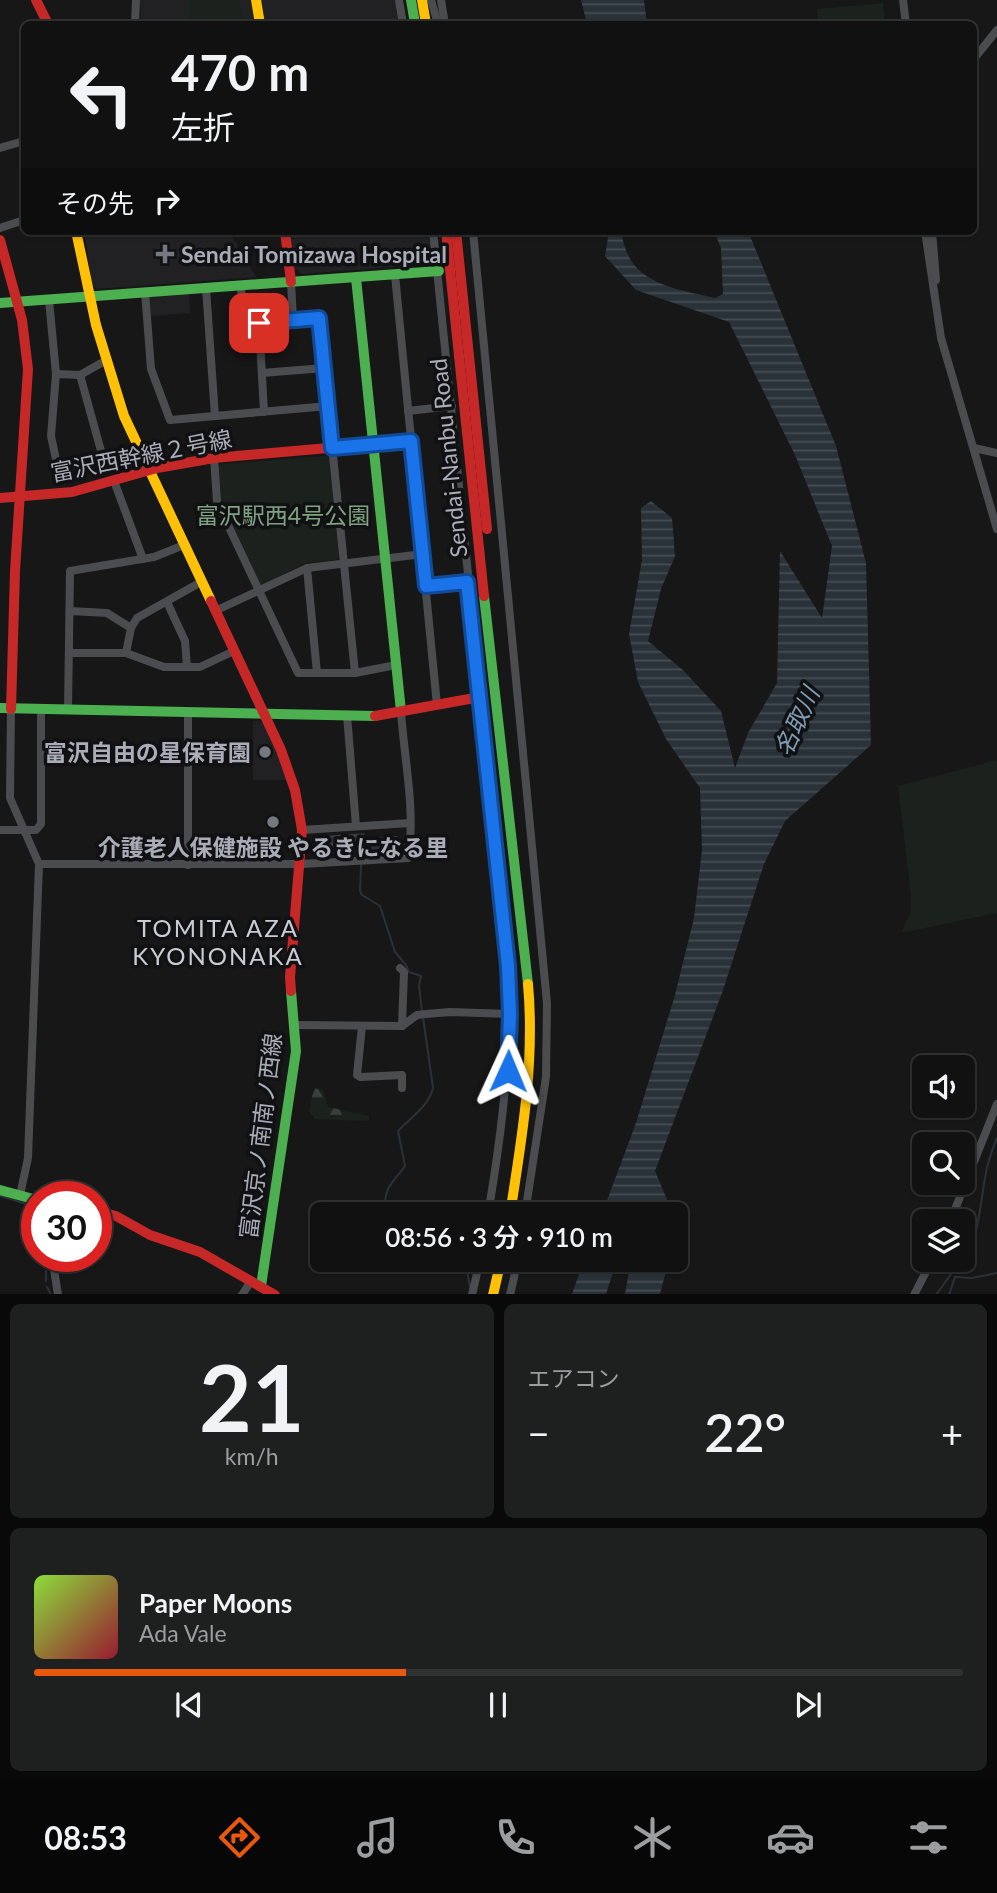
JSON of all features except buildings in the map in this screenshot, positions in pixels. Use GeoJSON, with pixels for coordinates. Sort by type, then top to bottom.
{"type":"FeatureCollection","features":[{"type":"Feature","properties":{"kind":"main road"},"geometry":{"type":"LineString","coordinates":[[36,0],[46,21]]}},
{"type":"Feature","properties":{"kind":"main road"},"geometry":{"type":"LineString","coordinates":[[256,0],[260,21]]}},
{"type":"Feature","properties":{"kind":"main road"},"geometry":{"type":"LineString","coordinates":[[411,0],[414,21]]}},
{"type":"Feature","properties":{"kind":"main road"},"geometry":{"type":"LineString","coordinates":[[422,0],[426,21]]}},
{"type":"Feature","properties":{"kind":"main road","name":"富沢京ノ南南ノ西線"},"geometry":{"type":"LineString","coordinates":[[77,235],[88,297],[105,361],[124,416],[290,770],[299,808],[302,830],[301,864],[290,976],[296,1051],[260,1287]]}},
{"type":"Feature","properties":{"kind":"main road"},"geometry":{"type":"LineString","coordinates":[[285,235],[291,282]]}},
{"type":"Feature","properties":{"kind":"main road","name":"Sendai-Nanbu Road"},"geometry":{"type":"LineString","coordinates":[[446,235],[492,670],[524,931]]}},
{"type":"Feature","properties":{"kind":"main road","name":"Sendai-Nanbu Road"},"geometry":{"type":"LineString","coordinates":[[456,235],[530,1003],[530,1056],[525,1117],[512,1202]]}},
{"type":"Feature","properties":{"kind":"main road"},"geometry":{"type":"LineString","coordinates":[[0,240],[19,302],[27,343],[28,369],[6,709],[376,716],[480,697]]}},
{"type":"Feature","properties":{"kind":"main road"},"geometry":{"type":"LineString","coordinates":[[0,303],[439,271]]}},
{"type":"Feature","properties":{"kind":"main road"},"geometry":{"type":"LineString","coordinates":[[356,278],[401,711]]}},
{"type":"Feature","properties":{"kind":"main road","name":"富沢西幹線２号線"},"geometry":{"type":"LineString","coordinates":[[0,498],[72,492],[149,471],[214,458],[374,444]]}},
{"type":"Feature","properties":{"kind":"main road"},"geometry":{"type":"LineString","coordinates":[[0,1190],[20,1195]]}},
{"type":"Feature","properties":{"kind":"main road"},"geometry":{"type":"LineString","coordinates":[[112,1215],[150,1235],[200,1252],[275,1294]]}},
{"type":"Feature","properties":{"kind":"main road"},"geometry":{"type":"LineString","coordinates":[[493,1294],[498,1272]]}},
{"type":"Feature","properties":{"kind":"street"},"geometry":{"type":"LineString","coordinates":[[135,0],[135,21]]}},
{"type":"Feature","properties":{"kind":"street"},"geometry":{"type":"LineString","coordinates":[[400,0],[403,21]]}},
{"type":"Feature","properties":{"kind":"street"},"geometry":{"type":"LineString","coordinates":[[431,0],[437,21]]}},
{"type":"Feature","properties":{"kind":"street"},"geometry":{"type":"LineString","coordinates":[[441,0],[444,21]]}},
{"type":"Feature","properties":{"kind":"street"},"geometry":{"type":"LineString","coordinates":[[903,0],[906,21]]}},
{"type":"Feature","properties":{"kind":"street"},"geometry":{"type":"LineString","coordinates":[[977,55],[997,30]]}},
{"type":"Feature","properties":{"kind":"street"},"geometry":{"type":"LineString","coordinates":[[0,148],[21,142]]}},
{"type":"Feature","properties":{"kind":"street"},"geometry":{"type":"LineString","coordinates":[[0,228],[21,221]]}},
{"type":"Feature","properties":{"kind":"street"},"geometry":{"type":"LineString","coordinates":[[434,235],[467,582],[495,827],[510,1014],[506,1096],[490,1202]]}},
{"type":"Feature","properties":{"kind":"street"},"geometry":{"type":"LineString","coordinates":[[473,235],[547,1003],[546,1077],[527,1202]]}},
{"type":"Feature","properties":{"kind":"street"},"geometry":{"type":"LineString","coordinates":[[926,235],[936,307],[955,390],[997,528]]}},
{"type":"Feature","properties":{"kind":"street"},"geometry":{"type":"LineString","coordinates":[[932,235],[936,307]]}},
{"type":"Feature","properties":{"kind":"street"},"geometry":{"type":"LineString","coordinates":[[395,275],[437,705]]}},
{"type":"Feature","properties":{"kind":"street"},"geometry":{"type":"LineString","coordinates":[[291,282],[293,320]]}},
{"type":"Feature","properties":{"kind":"street"},"geometry":{"type":"LineString","coordinates":[[241,285],[242,314]]}},
{"type":"Feature","properties":{"kind":"street"},"geometry":{"type":"LineString","coordinates":[[206,288],[215,416]]}},
{"type":"Feature","properties":{"kind":"street"},"geometry":{"type":"LineString","coordinates":[[145,292],[151,369],[170,421],[328,406]]}},
{"type":"Feature","properties":{"kind":"street"},"geometry":{"type":"LineString","coordinates":[[49,300],[56,374],[51,436],[58,469],[103,458],[80,375]]}},
{"type":"Feature","properties":{"kind":"street"},"geometry":{"type":"LineString","coordinates":[[264,412],[259,323],[319,318],[355,673]]}},
{"type":"Feature","properties":{"kind":"street"},"geometry":{"type":"LineString","coordinates":[[56,374],[80,375],[105,361]]}},
{"type":"Feature","properties":{"kind":"street"},"geometry":{"type":"LineString","coordinates":[[262,373],[324,368]]}},
{"type":"Feature","properties":{"kind":"street"},"geometry":{"type":"LineString","coordinates":[[408,411],[452,406]]}},
{"type":"Feature","properties":{"kind":"street"},"geometry":{"type":"LineString","coordinates":[[374,444],[411,441]]}},
{"type":"Feature","properties":{"kind":"street"},"geometry":{"type":"LineString","coordinates":[[974,448],[997,453]]}},
{"type":"Feature","properties":{"kind":"street"},"geometry":{"type":"LineString","coordinates":[[214,458],[216,502],[298,673],[355,673],[396,665]]}},
{"type":"Feature","properties":{"kind":"street"},"geometry":{"type":"LineString","coordinates":[[114,481],[143,559]]}},
{"type":"Feature","properties":{"kind":"street"},"geometry":{"type":"LineString","coordinates":[[68,710],[71,571],[143,559],[184,545]]}},
{"type":"Feature","properties":{"kind":"street"},"geometry":{"type":"LineString","coordinates":[[215,611],[307,568],[423,554]]}},
{"type":"Feature","properties":{"kind":"street"},"geometry":{"type":"LineString","coordinates":[[307,568],[317,673]]}},
{"type":"Feature","properties":{"kind":"street"},"geometry":{"type":"LineString","coordinates":[[126,653],[131,628],[137,618],[201,582]]}},
{"type":"Feature","properties":{"kind":"street"},"geometry":{"type":"LineString","coordinates":[[426,586],[467,582]]}},
{"type":"Feature","properties":{"kind":"street"},"geometry":{"type":"LineString","coordinates":[[167,601],[185,641],[187,667]]}},
{"type":"Feature","properties":{"kind":"street"},"geometry":{"type":"LineString","coordinates":[[70,611],[107,613],[131,628]]}},
{"type":"Feature","properties":{"kind":"street"},"geometry":{"type":"LineString","coordinates":[[69,653],[126,653],[164,667],[200,667],[234,651]]}},
{"type":"Feature","properties":{"kind":"street"},"geometry":{"type":"LineString","coordinates":[[6,709],[10,798],[39,864],[28,1158],[20,1195]]}},
{"type":"Feature","properties":{"kind":"street"},"geometry":{"type":"LineString","coordinates":[[0,830],[36,830],[41,824],[41,709]]}},
{"type":"Feature","properties":{"kind":"street"},"geometry":{"type":"LineString","coordinates":[[39,864],[301,864],[408,858],[411,840],[408,777],[401,711]]}},
{"type":"Feature","properties":{"kind":"street"},"geometry":{"type":"LineString","coordinates":[[188,712],[188,865]]}},
{"type":"Feature","properties":{"kind":"street"},"geometry":{"type":"LineString","coordinates":[[347,715],[356,826]]}},
{"type":"Feature","properties":{"kind":"street"},"geometry":{"type":"LineString","coordinates":[[0,771],[10,771]]}},
{"type":"Feature","properties":{"kind":"street"},"geometry":{"type":"LineString","coordinates":[[302,830],[410,823]]}},
{"type":"Feature","properties":{"kind":"street"},"geometry":{"type":"LineString","coordinates":[[400,968],[404,972],[400,984],[402,1026]]}},
{"type":"Feature","properties":{"kind":"street"},"geometry":{"type":"LineString","coordinates":[[295,1025],[402,1026],[417,1016],[426,1014],[510,1014]]}},
{"type":"Feature","properties":{"kind":"street"},"geometry":{"type":"LineString","coordinates":[[362,1026],[357,1075],[402,1075],[402,1088]]}},
{"type":"Feature","properties":{"kind":"street"},"geometry":{"type":"LineString","coordinates":[[955,1209],[997,1104]]}},
{"type":"Feature","properties":{"kind":"street"},"geometry":{"type":"LineString","coordinates":[[55,1272],[58,1294]]}},
{"type":"Feature","properties":{"kind":"street"},"geometry":{"type":"LineString","coordinates":[[472,1294],[477,1272]]}},
{"type":"Feature","properties":{"kind":"street"},"geometry":{"type":"LineString","coordinates":[[510,1294],[515,1272]]}},
{"type":"Feature","properties":{"kind":"street"},"geometry":{"type":"LineString","coordinates":[[916,1293],[926,1272]]}},
{"type":"Feature","properties":{"kind":"street","name":"富沢京ノ南南ノ西線"},"geometry":{"type":"LineString","coordinates":[[242,1294],[260,1287]]}},
{"type":"Feature","properties":{"kind":"shaded area"},"geometry":{"type":"Polygon","coordinates":[[[140,0],[251,0],[254,21],[141,21],[140,0]]]}},
{"type":"Feature","properties":{"kind":"shaded area"},"geometry":{"type":"Polygon","coordinates":[[[260,0],[397,0],[400,21],[263,21],[260,0]]]}},
{"type":"Feature","properties":{"kind":"shaded area","name":"Sendai Tomizawa Hospital"},"geometry":{"type":"Polygon","coordinates":[[[85,235],[231,235],[256,277],[97,289],[92,285],[85,235]]]}},
{"type":"Feature","properties":{"kind":"shaded area"},"geometry":{"type":"Polygon","coordinates":[[[289,235],[429,235],[431,264],[302,274],[293,266],[289,235]]]}},
{"type":"Feature","properties":{"kind":"shaded area"},"geometry":{"type":"Polygon","coordinates":[[[189,293],[190,313],[149,316],[148,299],[151,296],[189,293]]]}},
{"type":"Feature","properties":{"kind":"shaded area","name":"富沢自由の星保育園"},"geometry":{"type":"Polygon","coordinates":[[[253,721],[260,721],[265,725],[289,780],[253,780],[253,721]]]}},
{"type":"Feature","properties":{"kind":"green space"},"geometry":{"type":"Polygon","coordinates":[[[189,0],[238,0],[244,21],[189,21],[189,0]]]}},
{"type":"Feature","properties":{"kind":"green space"},"geometry":{"type":"Polygon","coordinates":[[[883,3],[885,21],[818,21],[817,9],[883,3]]]}},
{"type":"Feature","properties":{"kind":"green space","name":"富沢駅西4号公園"},"geometry":{"type":"Polygon","coordinates":[[[327,456],[330,459],[339,556],[336,560],[306,563],[262,585],[257,582],[219,502],[217,468],[221,464],[327,456]]]}},
{"type":"Feature","properties":{"kind":"green space"},"geometry":{"type":"Polygon","coordinates":[[[997,760],[997,913],[901,933],[911,911],[911,896],[898,786],[997,760]]]}},
{"type":"Feature","properties":{"kind":"green space"},"geometry":{"type":"Polygon","coordinates":[[[314,1088],[323,1090],[328,1107],[369,1116],[369,1121],[315,1119],[309,1111],[314,1088]]]}},
{"type":"Feature","properties":{"kind":"water"},"geometry":{"type":"Polygon","coordinates":[[[581,0],[644,0],[647,21],[586,21],[581,0]]]}},
{"type":"Feature","properties":{"kind":"water","name":"名取川"},"geometry":{"type":"Polygon","coordinates":[[[608,235],[622,235],[631,260],[649,278],[674,288],[715,298],[723,294],[721,248],[716,235],[750,235],[836,446],[866,563],[871,745],[785,821],[764,864],[722,993],[655,1171],[668,1202],[606,1202],[636,1123],[675,995],[694,918],[702,850],[700,788],[666,739],[638,682],[629,634],[642,560],[641,508],[651,501],[672,518],[675,556],[661,589],[648,641],[683,670],[721,711],[735,768],[748,733],[777,683],[780,551],[822,618],[832,546],[795,455],[729,322],[636,290],[605,256],[608,235]]]}},
{"type":"Feature","properties":{"kind":"water"},"geometry":{"type":"Polygon","coordinates":[[[364,833],[365,838],[397,836],[399,843],[406,843],[405,850],[314,855],[316,837],[364,833]]]}},
{"type":"Feature","properties":{"kind":"water"},"geometry":{"type":"Polygon","coordinates":[[[580,1272],[613,1272],[606,1294],[572,1294],[580,1272]]]}},
{"type":"Feature","properties":{"kind":"water"},"geometry":{"type":"Polygon","coordinates":[[[629,1272],[666,1272],[660,1294],[625,1294],[629,1272]]]}},
{"type":"Feature","properties":{"kind":"waterway"},"geometry":{"type":"LineString","coordinates":[[361,865],[362,895],[380,906],[395,952],[409,972],[421,976],[419,986],[422,1011]]}},
{"type":"Feature","properties":{"kind":"waterway"},"geometry":{"type":"LineString","coordinates":[[385,1202],[387,1192],[405,1166],[398,1131],[423,1106],[433,1088],[423,1017]]}},
{"type":"Feature","properties":{"kind":"waterway"},"geometry":{"type":"LineString","coordinates":[[975,1233],[985,1175],[997,1138]]}},
{"type":"Feature","properties":{"kind":"waterway"},"geometry":{"type":"LineString","coordinates":[[0,1196],[21,1202]]}},
{"type":"Feature","properties":{"kind":"waterway"},"geometry":{"type":"LineString","coordinates":[[46,1272],[46,1281]]}},
{"type":"Feature","properties":{"kind":"waterway"},"geometry":{"type":"LineString","coordinates":[[467,1272],[470,1287]]}},
{"type":"Feature","properties":{"kind":"waterway"},"geometry":{"type":"LineString","coordinates":[[937,1294],[952,1272]]}},
{"type":"Feature","properties":{"kind":"waterway"},"geometry":{"type":"LineString","coordinates":[[949,1294],[955,1277],[972,1278],[997,1273]]}},
{"type":"Feature","properties":{"kind":"waterway"},"geometry":{"type":"LineString","coordinates":[[47,1287],[50,1294]]}},
{"type":"Feature","properties":{"kind":"traffic: fast"},"geometry":{"type":"LineString","coordinates":[[411,0],[414,21]]}},
{"type":"Feature","properties":{"kind":"traffic: fast"},"geometry":{"type":"LineString","coordinates":[[0,303],[439,271]]}},
{"type":"Feature","properties":{"kind":"traffic: fast"},"geometry":{"type":"LineString","coordinates":[[356,278],[401,711]]}},
{"type":"Feature","properties":{"kind":"traffic: fast"},"geometry":{"type":"LineString","coordinates":[[484,596],[528,984]]}},
{"type":"Feature","properties":{"kind":"traffic: fast"},"geometry":{"type":"LineString","coordinates":[[0,708],[375,716]]}},
{"type":"Feature","properties":{"kind":"traffic: fast"},"geometry":{"type":"LineString","coordinates":[[261,1286],[296,1051],[291,991]]}},
{"type":"Feature","properties":{"kind":"traffic: fast"},"geometry":{"type":"LineString","coordinates":[[0,1190],[21,1196]]}},
{"type":"Feature","properties":{"kind":"traffic: slow"},"geometry":{"type":"LineString","coordinates":[[256,0],[260,21]]}},
{"type":"Feature","properties":{"kind":"traffic: slow"},"geometry":{"type":"LineString","coordinates":[[422,0],[426,21]]}},
{"type":"Feature","properties":{"kind":"traffic: slow"},"geometry":{"type":"LineString","coordinates":[[77,235],[96,325],[124,416],[211,601]]}},
{"type":"Feature","properties":{"kind":"traffic: slow"},"geometry":{"type":"LineString","coordinates":[[512,1202],[529,1071],[528,984]]}},
{"type":"Feature","properties":{"kind":"traffic: slow"},"geometry":{"type":"LineString","coordinates":[[493,1294],[498,1272]]}},
{"type":"Feature","properties":{"kind":"traffic: jam"},"geometry":{"type":"LineString","coordinates":[[36,0],[46,21]]}},
{"type":"Feature","properties":{"kind":"traffic: jam"},"geometry":{"type":"LineString","coordinates":[[285,235],[291,282]]}},
{"type":"Feature","properties":{"kind":"traffic: jam"},"geometry":{"type":"LineString","coordinates":[[446,235],[484,596]]}},
{"type":"Feature","properties":{"kind":"traffic: jam"},"geometry":{"type":"LineString","coordinates":[[456,235],[487,529]]}},
{"type":"Feature","properties":{"kind":"traffic: jam"},"geometry":{"type":"LineString","coordinates":[[0,240],[22,320],[28,369],[15,571],[11,709]]}},
{"type":"Feature","properties":{"kind":"traffic: jam"},"geometry":{"type":"LineString","coordinates":[[0,498],[72,492],[157,468],[214,458],[374,444]]}},
{"type":"Feature","properties":{"kind":"traffic: jam"},"geometry":{"type":"LineString","coordinates":[[211,601],[281,750],[295,790],[302,830],[291,991]]}},
{"type":"Feature","properties":{"kind":"traffic: jam"},"geometry":{"type":"LineString","coordinates":[[375,716],[480,697]]}},
{"type":"Feature","properties":{"kind":"traffic: jam"},"geometry":{"type":"LineString","coordinates":[[112,1215],[150,1235],[200,1252],[273,1294]]}},
{"type":"Feature","properties":{"kind":"place","name":"Sendai Tomizawa Hospital"},"geometry":{"type":"Point","coordinates":[165,254]}},
{"type":"Feature","properties":{"kind":"place","name":"富沢自由の星保育園"},"geometry":{"type":"Point","coordinates":[265,752]}},
{"type":"Feature","properties":{"kind":"place","name":"介護老人保健施設 やるきになる里"},"geometry":{"type":"Point","coordinates":[273,822]}},
{"type":"Feature","properties":{"kind":"district","name":"TOMITA AZA KYONONAKA"},"geometry":{"type":"Point","coordinates":[218,941]}},
{"type":"Feature","properties":{"kind":"route"},"geometry":{"type":"LineString","coordinates":[[259,323],[319,318],[332,448],[411,441],[426,586],[467,582],[508,966],[508,1071]]}}]}
